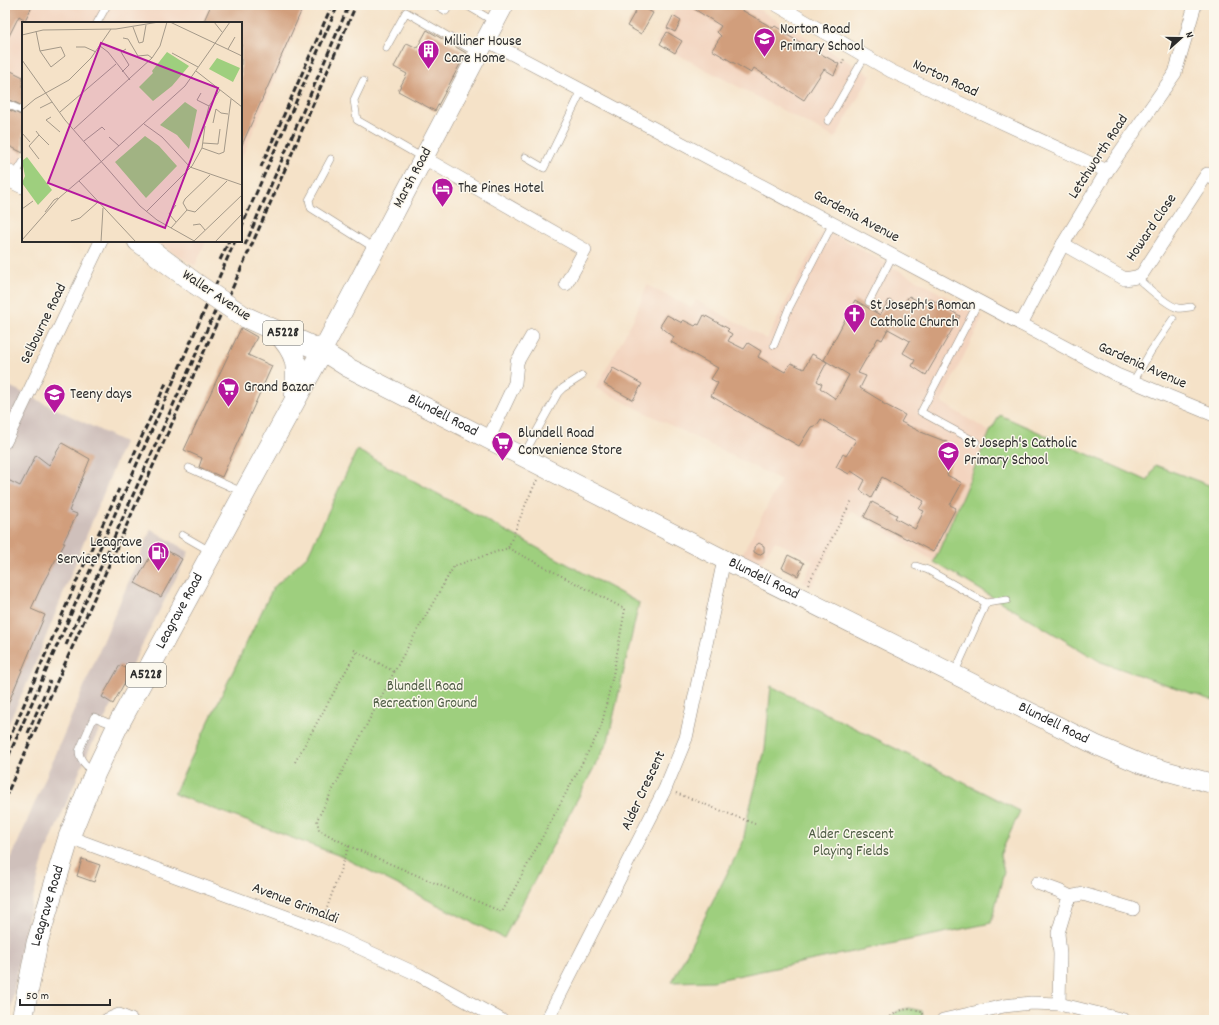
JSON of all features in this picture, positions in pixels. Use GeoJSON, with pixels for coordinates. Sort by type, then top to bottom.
{"type":"FeatureCollection","features":[{"type":"Feature","properties":{"kind":"main road","name":"Waller Avenue"},"geometry":{"type":"LineString","coordinates":[[139,242],[196,284],[243,316],[322,351]]}},
{"type":"Feature","properties":{"kind":"main road"},"geometry":{"type":"LineString","coordinates":[[277,332],[290,347],[296,359],[297,373],[295,399]]}},
{"type":"Feature","properties":{"kind":"main road","name":"Leagrave Road"},"geometry":{"type":"LineString","coordinates":[[22,1020],[37,943],[69,837],[95,774],[117,727],[322,351]]}},
{"type":"Feature","properties":{"kind":"street","name":"Marsh Road"},"geometry":{"type":"LineString","coordinates":[[322,351],[504,5]]}},
{"type":"Feature","properties":{"kind":"street","name":"Norton Road"},"geometry":{"type":"LineString","coordinates":[[777,5],[891,71],[1107,171]]}},
{"type":"Feature","properties":{"kind":"street","name":"Letchworth Road"},"geometry":{"type":"LineString","coordinates":[[1021,324],[1063,244],[1107,171],[1175,73],[1195,5]]}},
{"type":"Feature","properties":{"kind":"street","name":"Gardenia Avenue"},"geometry":{"type":"LineString","coordinates":[[482,47],[582,90],[1133,382],[1214,415]]}},
{"type":"Feature","properties":{"kind":"street"},"geometry":{"type":"LineString","coordinates":[[424,158],[585,250],[566,284]]}},
{"type":"Feature","properties":{"kind":"street","name":"Howard Close"},"geometry":{"type":"LineString","coordinates":[[1063,244],[1125,279],[1136,277],[1142,274],[1207,174],[1214,180]]}},
{"type":"Feature","properties":{"kind":"street","name":"Selbourne Road"},"geometry":{"type":"LineString","coordinates":[[5,442],[101,242]]}},
{"type":"Feature","properties":{"kind":"street"},"geometry":{"type":"LineString","coordinates":[[489,438],[515,383],[518,362],[532,336]]}},
{"type":"Feature","properties":{"kind":"street","name":"Blundell Road"},"geometry":{"type":"LineString","coordinates":[[322,351],[347,367],[728,561],[1096,745],[1141,764],[1214,784]]}},
{"type":"Feature","properties":{"kind":"street","name":"Alder Crescent"},"geometry":{"type":"LineString","coordinates":[[547,1020],[665,789],[686,738],[722,569],[728,561]]}},
{"type":"Feature","properties":{"kind":"street","name":"Avenue Grimaldi"},"geometry":{"type":"LineString","coordinates":[[69,837],[319,929],[419,976],[501,1020]]}},
{"type":"Feature","properties":{"kind":"street"},"geometry":{"type":"LineString","coordinates":[[1037,883],[1071,897]]}},
{"type":"Feature","properties":{"kind":"street"},"geometry":{"type":"LineString","coordinates":[[1059,1004],[1060,954],[1058,933],[1066,903],[1071,897],[1078,894],[1083,894],[1133,909]]}},
{"type":"Feature","properties":{"kind":"street"},"geometry":{"type":"LineString","coordinates":[[943,1020],[1004,1006],[1031,1003],[1059,1004],[1124,1020]]}},
{"type":"Feature","properties":{"kind":"street"},"geometry":{"type":"LineString","coordinates":[[107,1020],[119,1015],[131,1020]]}},
{"type":"Feature","properties":{"kind":"lane"},"geometry":{"type":"LineString","coordinates":[[98,22],[107,5]]}},
{"type":"Feature","properties":{"kind":"lane"},"geometry":{"type":"LineString","coordinates":[[436,5],[446,11],[449,5]]}},
{"type":"Feature","properties":{"kind":"lane"},"geometry":{"type":"LineString","coordinates":[[466,5],[495,22]]}},
{"type":"Feature","properties":{"kind":"lane"},"geometry":{"type":"LineString","coordinates":[[386,48],[406,12],[482,47]]}},
{"type":"Feature","properties":{"kind":"lane"},"geometry":{"type":"LineString","coordinates":[[828,121],[865,56]]}},
{"type":"Feature","properties":{"kind":"lane"},"geometry":{"type":"LineString","coordinates":[[363,81],[354,100],[357,120],[424,158]]}},
{"type":"Feature","properties":{"kind":"lane"},"geometry":{"type":"LineString","coordinates":[[525,157],[544,168],[582,90]]}},
{"type":"Feature","properties":{"kind":"lane"},"geometry":{"type":"LineString","coordinates":[[5,103],[22,111]]}},
{"type":"Feature","properties":{"kind":"lane"},"geometry":{"type":"LineString","coordinates":[[331,159],[309,200],[311,208],[376,249]]}},
{"type":"Feature","properties":{"kind":"lane"},"geometry":{"type":"LineString","coordinates":[[774,345],[789,308],[833,223]]}},
{"type":"Feature","properties":{"kind":"lane"},"geometry":{"type":"LineString","coordinates":[[869,302],[893,255]]}},
{"type":"Feature","properties":{"kind":"lane"},"geometry":{"type":"LineString","coordinates":[[1136,277],[1154,293],[1173,306],[1178,308],[1191,307]]}},
{"type":"Feature","properties":{"kind":"lane"},"geometry":{"type":"LineString","coordinates":[[976,442],[921,412],[978,300]]}},
{"type":"Feature","properties":{"kind":"lane"},"geometry":{"type":"LineString","coordinates":[[1133,382],[1151,351],[1173,319]]}},
{"type":"Feature","properties":{"kind":"lane"},"geometry":{"type":"LineString","coordinates":[[523,456],[558,393],[582,376]]}},
{"type":"Feature","properties":{"kind":"lane"},"geometry":{"type":"LineString","coordinates":[[189,468],[244,493]]}},
{"type":"Feature","properties":{"kind":"lane"},"geometry":{"type":"LineString","coordinates":[[182,535],[212,552]]}},
{"type":"Feature","properties":{"kind":"lane"},"geometry":{"type":"LineString","coordinates":[[916,566],[928,570],[986,603],[1007,600]]}},
{"type":"Feature","properties":{"kind":"lane"},"geometry":{"type":"LineString","coordinates":[[954,674],[986,603]]}},
{"type":"Feature","properties":{"kind":"path"},"geometry":{"type":"LineString","coordinates":[[508,548],[527,501],[540,475]]}},
{"type":"Feature","properties":{"kind":"path"},"geometry":{"type":"LineString","coordinates":[[801,598],[852,500]]}},
{"type":"Feature","properties":{"kind":"path"},"geometry":{"type":"LineString","coordinates":[[508,548],[625,609],[614,670],[601,728],[502,912],[349,846],[319,830],[317,820],[395,672],[454,566],[508,548]]}},
{"type":"Feature","properties":{"kind":"path"},"geometry":{"type":"LineString","coordinates":[[295,762],[355,650],[395,672]]}},
{"type":"Feature","properties":{"kind":"path"},"geometry":{"type":"LineString","coordinates":[[665,789],[755,824]]}},
{"type":"Feature","properties":{"kind":"path"},"geometry":{"type":"LineString","coordinates":[[319,929],[349,846]]}},
{"type":"Feature","properties":{"kind":"path"},"geometry":{"type":"LineString","coordinates":[[889,1020],[889,1018],[898,1011],[908,1008],[922,1011],[925,1020]]}},
{"type":"Feature","properties":{"kind":"shaded area"},"geometry":{"type":"Polygon","coordinates":[[[5,5],[307,5],[242,157],[242,22],[22,22],[22,170],[5,161],[5,5]]]}},
{"type":"Feature","properties":{"kind":"shaded area","name":"Norton Road Primary School"},"geometry":{"type":"Polygon","coordinates":[[[678,5],[751,5],[871,75],[835,138],[656,43],[678,5]]]}},
{"type":"Feature","properties":{"kind":"shaded area","name":"St Joseph's Catholic Primary School"},"geometry":{"type":"Polygon","coordinates":[[[822,232],[835,235],[983,317],[941,402],[990,432],[1000,415],[1148,481],[1155,465],[1214,487],[1214,701],[1101,662],[851,511],[811,587],[803,582],[813,561],[775,541],[760,565],[741,556],[781,480],[596,388],[634,318],[647,285],[691,308],[696,300],[767,339],[822,232]]]}},
{"type":"Feature","properties":{"kind":"shaded area"},"geometry":{"type":"Polygon","coordinates":[[[156,242],[206,242],[195,266],[156,242]]]}},
{"type":"Feature","properties":{"kind":"shaded area"},"geometry":{"type":"Polygon","coordinates":[[[5,384],[124,442],[31,674],[5,731],[5,384]]]}},
{"type":"Feature","properties":{"kind":"shaded area"},"geometry":{"type":"Polygon","coordinates":[[[151,529],[189,552],[88,752],[44,856],[24,934],[9,1020],[5,1020],[5,873],[151,529]]]}},
{"type":"Feature","properties":{"kind":"green space"},"geometry":{"type":"Polygon","coordinates":[[[1000,415],[1148,481],[1155,465],[1214,487],[1214,701],[1101,662],[934,562],[990,432],[1000,415]]]}},
{"type":"Feature","properties":{"kind":"green space","name":"Blundell Road Recreation Ground"},"geometry":{"type":"Polygon","coordinates":[[[357,450],[639,603],[608,741],[504,938],[338,855],[174,794],[273,588],[308,555],[357,450]]]}},
{"type":"Feature","properties":{"kind":"green space","name":"Alder Crescent Playing Fields"},"geometry":{"type":"Polygon","coordinates":[[[771,686],[1020,811],[1000,855],[1004,872],[991,923],[713,981],[672,982],[743,842],[748,815],[765,749],[771,686]]]}},
{"type":"Feature","properties":{"kind":"green space"},"geometry":{"type":"Polygon","coordinates":[[[908,1008],[922,1011],[924,1020],[889,1020],[889,1018],[898,1011],[908,1008]]]}},
{"type":"Feature","properties":{"kind":"building"},"geometry":{"type":"Polygon","coordinates":[[[5,5],[33,5],[25,20],[19,16],[5,44],[5,5]]]}},
{"type":"Feature","properties":{"kind":"building"},"geometry":{"type":"Polygon","coordinates":[[[211,5],[304,5],[242,145],[242,22],[203,22],[211,5]]]}},
{"type":"Feature","properties":{"kind":"building"},"geometry":{"type":"Polygon","coordinates":[[[639,5],[653,13],[641,34],[627,26],[639,5]]]}},
{"type":"Feature","properties":{"kind":"building"},"geometry":{"type":"Polygon","coordinates":[[[688,5],[742,5],[740,9],[773,28],[775,26],[786,33],[785,34],[839,64],[834,75],[824,69],[804,100],[754,68],[751,73],[712,50],[721,36],[717,32],[721,26],[688,5]]]}},
{"type":"Feature","properties":{"kind":"building"},"geometry":{"type":"Polygon","coordinates":[[[673,16],[681,21],[675,32],[667,28],[673,16]]]}},
{"type":"Feature","properties":{"kind":"building","name":"Milliner House Care Home"},"geometry":{"type":"Polygon","coordinates":[[[427,30],[466,53],[435,111],[398,91],[407,74],[394,67],[407,43],[417,48],[427,30]]]}},
{"type":"Feature","properties":{"kind":"building"},"geometry":{"type":"Polygon","coordinates":[[[667,32],[682,41],[675,53],[660,44],[667,32]]]}},
{"type":"Feature","properties":{"kind":"building"},"geometry":{"type":"Polygon","coordinates":[[[5,68],[22,76],[22,106],[5,98],[5,68]]]}},
{"type":"Feature","properties":{"kind":"building"},"geometry":{"type":"Polygon","coordinates":[[[5,108],[22,116],[22,152],[5,144],[5,108]]]}},
{"type":"Feature","properties":{"kind":"building"},"geometry":{"type":"Polygon","coordinates":[[[909,296],[925,305],[929,298],[960,316],[926,375],[912,366],[915,360],[903,353],[910,341],[888,329],[882,340],[878,338],[858,373],[866,376],[860,388],[883,402],[882,403],[905,415],[901,422],[947,442],[945,451],[953,454],[947,475],[962,483],[950,505],[956,508],[933,552],[864,517],[872,502],[897,515],[895,518],[915,529],[924,511],[919,509],[924,501],[882,477],[871,498],[860,490],[865,480],[851,471],[849,474],[836,467],[843,454],[846,456],[856,440],[821,419],[817,425],[811,427],[799,446],[711,396],[718,383],[711,379],[718,368],[671,342],[674,337],[660,326],[667,315],[682,323],[683,320],[695,326],[697,324],[699,325],[704,315],[729,329],[727,331],[732,334],[728,341],[744,349],[748,343],[761,351],[758,357],[785,372],[791,363],[804,369],[812,354],[827,362],[817,381],[822,384],[820,388],[836,399],[849,375],[824,360],[855,300],[880,315],[889,300],[902,307],[909,296]]]}},
{"type":"Feature","properties":{"kind":"building","name":"Grand Bazar"},"geometry":{"type":"Polygon","coordinates":[[[241,328],[257,337],[248,355],[272,366],[222,477],[199,467],[202,458],[184,450],[241,328]]]}},
{"type":"Feature","properties":{"kind":"building"},"geometry":{"type":"Polygon","coordinates":[[[613,368],[642,384],[633,400],[604,384],[613,368]]]}},
{"type":"Feature","properties":{"kind":"building"},"geometry":{"type":"Polygon","coordinates":[[[62,443],[90,459],[69,511],[77,514],[63,543],[65,543],[44,581],[31,609],[45,615],[5,711],[5,487],[8,480],[20,486],[36,455],[49,465],[62,443]]]}},
{"type":"Feature","properties":{"kind":"building"},"geometry":{"type":"Polygon","coordinates":[[[759,543],[764,546],[764,552],[759,555],[754,552],[754,547],[759,543]]]}},
{"type":"Feature","properties":{"kind":"building"},"geometry":{"type":"Polygon","coordinates":[[[157,545],[182,559],[161,597],[135,583],[157,545]]]}},
{"type":"Feature","properties":{"kind":"building"},"geometry":{"type":"Polygon","coordinates":[[[788,555],[804,563],[798,576],[782,568],[788,555]]]}},
{"type":"Feature","properties":{"kind":"building"},"geometry":{"type":"Polygon","coordinates":[[[120,665],[131,671],[113,704],[102,697],[120,665]]]}},
{"type":"Feature","properties":{"kind":"building"},"geometry":{"type":"Polygon","coordinates":[[[82,859],[100,865],[94,882],[77,876],[82,859]]]}},
{"type":"Feature","properties":{"kind":"railway"},"geometry":{"type":"LineString","coordinates":[[261,167],[332,5]]}},
{"type":"Feature","properties":{"kind":"railway"},"geometry":{"type":"LineString","coordinates":[[242,226],[338,5]]}},
{"type":"Feature","properties":{"kind":"railway"},"geometry":{"type":"LineString","coordinates":[[245,245],[349,5]]}},
{"type":"Feature","properties":{"kind":"railway"},"geometry":{"type":"LineString","coordinates":[[5,798],[277,188],[356,5]]}},
{"type":"Feature","properties":{"kind":"railway"},"geometry":{"type":"LineString","coordinates":[[220,260],[229,242]]}},
{"type":"Feature","properties":{"kind":"railway"},"geometry":{"type":"LineString","coordinates":[[5,764],[235,242]]}},
{"type":"Feature","properties":{"kind":"railway"},"geometry":{"type":"LineString","coordinates":[[66,645],[221,298]]}},
{"type":"Feature","properties":{"kind":"railway"},"geometry":{"type":"LineString","coordinates":[[130,463],[166,383]]}},
{"type":"Feature","properties":{"kind":"railway"},"geometry":{"type":"LineString","coordinates":[[5,749],[78,578],[119,489]]}},
{"type":"Feature","properties":{"kind":"railway"},"geometry":{"type":"LineString","coordinates":[[28,733],[50,681]]}},
{"type":"Feature","properties":{"kind":"place","name":"Norton Road Primary School"},"geometry":{"type":"Point","coordinates":[764,58]}},
{"type":"Feature","properties":{"kind":"place","name":"Milliner House Care Home"},"geometry":{"type":"Point","coordinates":[429,70]}},
{"type":"Feature","properties":{"kind":"place","name":"The Pines Hotel"},"geometry":{"type":"Point","coordinates":[443,208]}},
{"type":"Feature","properties":{"kind":"place","name":"St Joseph's Roman Catholic Church"},"geometry":{"type":"Point","coordinates":[854,334]}},
{"type":"Feature","properties":{"kind":"place","name":"Grand Bazar"},"geometry":{"type":"Point","coordinates":[228,408]}},
{"type":"Feature","properties":{"kind":"place","name":"Teeny days"},"geometry":{"type":"Point","coordinates":[54,414]}},
{"type":"Feature","properties":{"kind":"place","name":"Blundell Road Convenience Store"},"geometry":{"type":"Point","coordinates":[503,462]}},
{"type":"Feature","properties":{"kind":"place","name":"St Joseph's Catholic Primary School"},"geometry":{"type":"Point","coordinates":[948,472]}},
{"type":"Feature","properties":{"kind":"place","name":"Leagrave Service Station"},"geometry":{"type":"Point","coordinates":[158,572]}}]}
